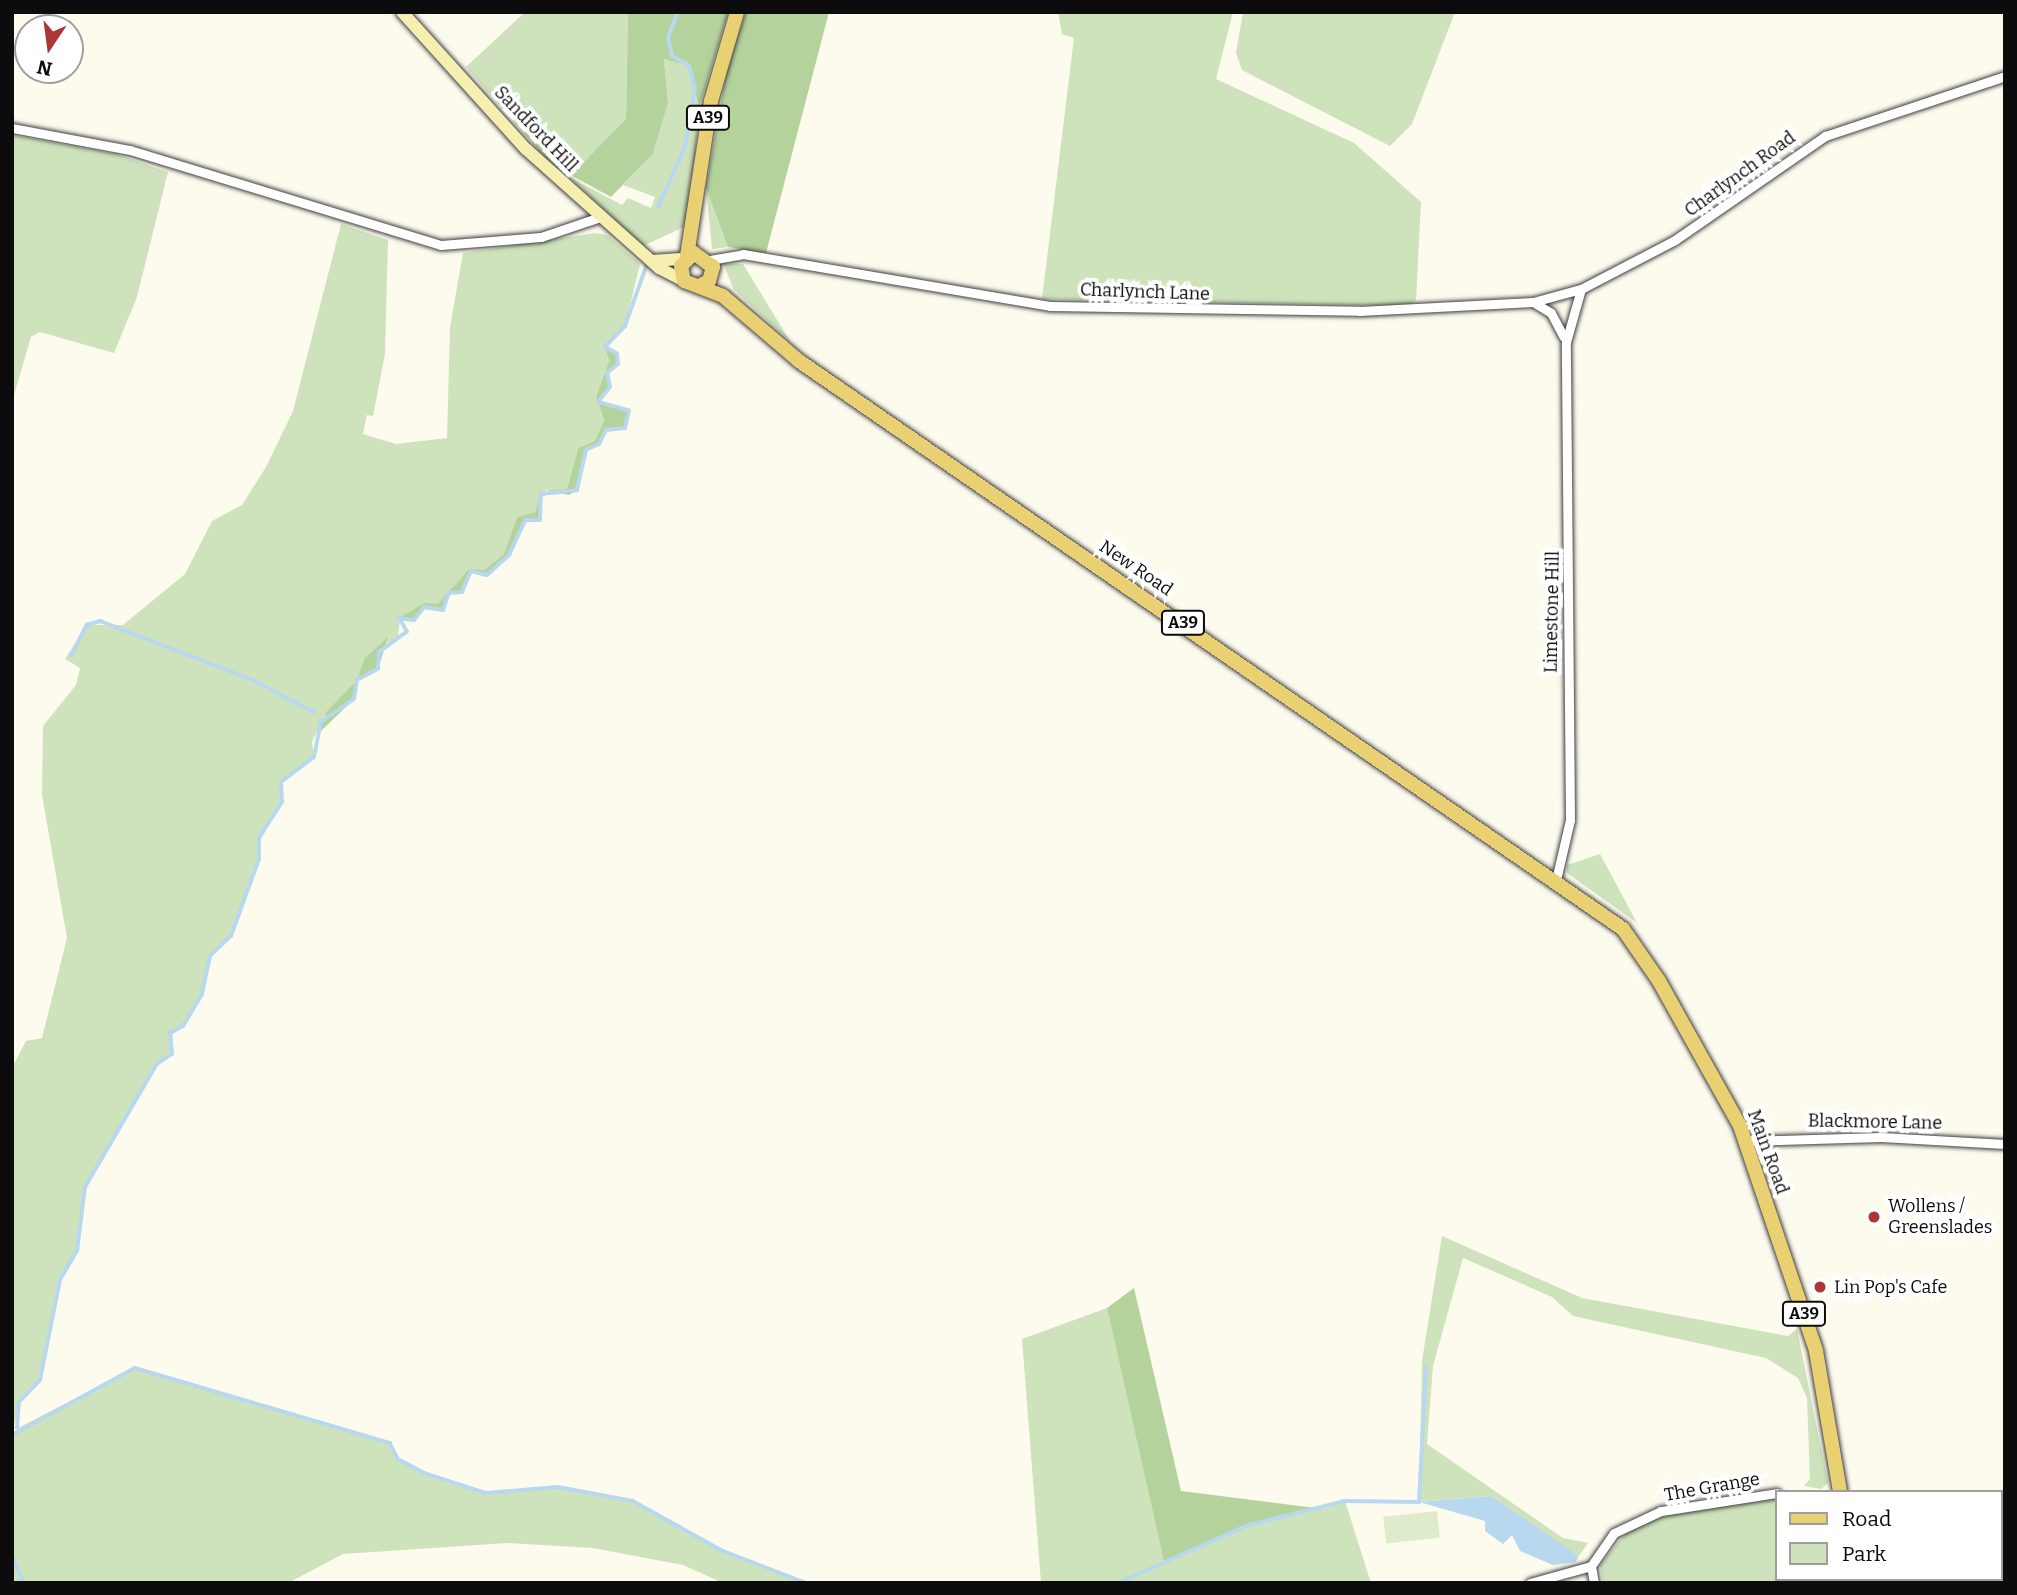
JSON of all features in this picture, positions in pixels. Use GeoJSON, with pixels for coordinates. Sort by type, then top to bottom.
{"type":"FeatureCollection","features":[{"type":"Feature","properties":{"kind":"main road","name":"Sandford Hill"},"geometry":{"type":"LineString","coordinates":[[402,12],[526,149],[652,261],[684,281]]}},
{"type":"Feature","properties":{"kind":"main road","name":"A39"},"geometry":{"type":"LineString","coordinates":[[699,286],[684,281],[686,257],[695,226],[707,121],[737,12]]}},
{"type":"Feature","properties":{"kind":"main road","name":"A39"},"geometry":{"type":"LineString","coordinates":[[695,226],[710,262]]}},
{"type":"Feature","properties":{"kind":"main road"},"geometry":{"type":"LineString","coordinates":[[652,261],[686,257],[710,262],[699,286]]}},
{"type":"Feature","properties":{"kind":"main road","name":"New Road"},"geometry":{"type":"LineString","coordinates":[[710,262],[735,305]]}},
{"type":"Feature","properties":{"kind":"main road","name":"New Road"},"geometry":{"type":"LineString","coordinates":[[699,286],[735,305],[799,361],[1556,880]]}},
{"type":"Feature","properties":{"kind":"main road","name":"Main Road"},"geometry":{"type":"LineString","coordinates":[[1556,880],[1610,918],[1641,950],[1745,1142],[1816,1351],[1838,1490]]}},
{"type":"Feature","properties":{"kind":"street","name":"Charlynch Road"},"geometry":{"type":"LineString","coordinates":[[1581,289],[1675,240],[1825,136],[2005,76]]}},
{"type":"Feature","properties":{"kind":"street"},"geometry":{"type":"LineString","coordinates":[[12,128],[130,150],[441,245],[541,237],[600,217]]}},
{"type":"Feature","properties":{"kind":"street","name":"Charlynch Lane"},"geometry":{"type":"LineString","coordinates":[[710,262],[743,254],[1050,306],[1359,311],[1533,302],[1581,289]]}},
{"type":"Feature","properties":{"kind":"street","name":"Limestone Hill"},"geometry":{"type":"LineString","coordinates":[[1556,880],[1570,820],[1566,342],[1581,289]]}},
{"type":"Feature","properties":{"kind":"street"},"geometry":{"type":"LineString","coordinates":[[1533,302],[1559,323],[1566,342]]}},
{"type":"Feature","properties":{"kind":"street","name":"Blackmore Lane"},"geometry":{"type":"LineString","coordinates":[[1745,1142],[1881,1137],[2005,1144]]}},
{"type":"Feature","properties":{"kind":"street","name":"The Grange"},"geometry":{"type":"LineString","coordinates":[[1591,1566],[1614,1533],[1661,1511],[1776,1493]]}},
{"type":"Feature","properties":{"kind":"street"},"geometry":{"type":"LineString","coordinates":[[1530,1583],[1591,1566],[1594,1583]]}},
{"type":"Feature","properties":{"kind":"green space"},"geometry":{"type":"Polygon","coordinates":[[[525,12],[628,12],[626,119],[576,170],[519,128],[466,67],[525,12]]]}},
{"type":"Feature","properties":{"kind":"green space"},"geometry":{"type":"Polygon","coordinates":[[[628,12],[728,12],[699,108],[689,66],[664,59],[668,103],[653,154],[611,197],[552,165],[519,128],[576,170],[626,119],[628,12]]]}},
{"type":"Feature","properties":{"kind":"green space"},"geometry":{"type":"Polygon","coordinates":[[[746,12],[829,12],[766,253],[728,247],[706,188],[727,69],[746,12]]]}},
{"type":"Feature","properties":{"kind":"green space"},"geometry":{"type":"Polygon","coordinates":[[[1058,12],[1233,12],[1216,79],[1354,143],[1421,202],[1416,300],[1408,306],[1042,299],[1074,38],[1062,34],[1058,12]]]}},
{"type":"Feature","properties":{"kind":"green space"},"geometry":{"type":"Polygon","coordinates":[[[1243,12],[1455,12],[1412,124],[1390,146],[1242,70],[1236,53],[1243,12]]]}},
{"type":"Feature","properties":{"kind":"green space"},"geometry":{"type":"Polygon","coordinates":[[[664,59],[689,66],[699,108],[695,155],[684,227],[643,246],[568,176],[622,205],[628,198],[651,208],[655,197],[623,185],[653,154],[668,103],[664,59]]]}},
{"type":"Feature","properties":{"kind":"green space"},"geometry":{"type":"Polygon","coordinates":[[[12,135],[115,154],[168,172],[137,297],[114,353],[40,332],[31,337],[12,402],[12,135]]]}},
{"type":"Feature","properties":{"kind":"green space"},"geometry":{"type":"Polygon","coordinates":[[[706,188],[728,247],[712,249],[706,188]]]}},
{"type":"Feature","properties":{"kind":"green space"},"geometry":{"type":"Polygon","coordinates":[[[341,224],[388,240],[385,354],[373,416],[367,415],[363,434],[396,444],[447,438],[450,327],[463,253],[595,233],[607,235],[640,264],[625,326],[605,348],[609,361],[596,397],[604,420],[595,441],[578,448],[567,489],[546,490],[535,512],[517,517],[504,554],[485,571],[469,569],[438,605],[424,603],[400,618],[398,637],[375,649],[357,680],[326,712],[312,742],[314,757],[281,782],[282,802],[259,838],[259,859],[231,936],[211,956],[202,994],[183,1026],[170,1033],[172,1054],[157,1064],[85,1187],[77,1251],[60,1280],[40,1380],[19,1402],[12,1435],[12,1068],[26,1041],[42,1038],[67,938],[42,795],[43,726],[76,685],[80,668],[65,659],[87,625],[123,625],[185,574],[212,521],[242,505],[266,467],[293,411],[341,224]]]}},
{"type":"Feature","properties":{"kind":"green space"},"geometry":{"type":"Polygon","coordinates":[[[723,263],[743,264],[790,341],[734,290],[723,263]]]}},
{"type":"Feature","properties":{"kind":"green space"},"geometry":{"type":"Polygon","coordinates":[[[605,347],[617,354],[618,364],[607,373],[610,387],[598,402],[629,411],[625,428],[606,430],[599,444],[586,450],[577,490],[569,495],[546,490],[567,489],[578,448],[595,441],[604,420],[596,397],[609,361],[605,347]]]}},
{"type":"Feature","properties":{"kind":"green space"},"geometry":{"type":"Polygon","coordinates":[[[541,494],[540,520],[525,521],[509,555],[487,575],[471,571],[462,592],[449,593],[443,610],[424,607],[414,620],[399,618],[424,603],[438,604],[469,569],[485,570],[504,554],[517,517],[535,512],[541,494]]]}},
{"type":"Feature","properties":{"kind":"green space"},"geometry":{"type":"Polygon","coordinates":[[[388,637],[378,669],[358,680],[354,699],[319,733],[326,712],[357,680],[365,658],[388,637]]]}},
{"type":"Feature","properties":{"kind":"green space"},"geometry":{"type":"Polygon","coordinates":[[[1600,854],[1637,923],[1567,873],[1567,865],[1600,854]]]}},
{"type":"Feature","properties":{"kind":"green space"},"geometry":{"type":"Polygon","coordinates":[[[1442,1236],[1582,1298],[1788,1336],[1797,1329],[1828,1483],[1821,1489],[1804,1486],[1810,1479],[1807,1398],[1798,1378],[1766,1358],[1573,1316],[1552,1297],[1463,1258],[1433,1366],[1427,1444],[1563,1538],[1588,1543],[1578,1557],[1491,1496],[1419,1502],[1422,1361],[1442,1236]]]}},
{"type":"Feature","properties":{"kind":"green space"},"geometry":{"type":"Polygon","coordinates":[[[1134,1288],[1181,1491],[1316,1508],[1246,1526],[1164,1562],[1107,1308],[1134,1288]]]}},
{"type":"Feature","properties":{"kind":"green space"},"geometry":{"type":"Polygon","coordinates":[[[1107,1308],[1164,1562],[1246,1526],[1345,1501],[1371,1583],[1041,1583],[1022,1339],[1107,1308]]]}},
{"type":"Feature","properties":{"kind":"green space"},"geometry":{"type":"Polygon","coordinates":[[[135,1368],[390,1443],[398,1459],[424,1473],[486,1493],[558,1487],[633,1501],[723,1551],[806,1583],[723,1583],[683,1565],[593,1548],[507,1543],[343,1554],[288,1583],[12,1583],[12,1437],[20,1427],[135,1368]]]}},
{"type":"Feature","properties":{"kind":"green space"},"geometry":{"type":"Polygon","coordinates":[[[1776,1493],[1776,1581],[1838,1583],[1603,1583],[1600,1565],[1632,1525],[1659,1508],[1776,1493]]]}},
{"type":"Feature","properties":{"kind":"green space"},"geometry":{"type":"Polygon","coordinates":[[[1437,1511],[1440,1538],[1386,1543],[1383,1517],[1437,1511]]]}},
{"type":"Feature","properties":{"kind":"water"},"geometry":{"type":"Polygon","coordinates":[[[1491,1496],[1567,1548],[1578,1557],[1576,1562],[1553,1565],[1520,1551],[1512,1535],[1503,1544],[1485,1531],[1485,1521],[1419,1502],[1491,1496]]]}},
{"type":"Feature","properties":{"kind":"waterway"},"geometry":{"type":"LineString","coordinates":[[658,207],[685,147],[695,89],[689,66],[672,56],[668,38],[678,12]]}},
{"type":"Feature","properties":{"kind":"waterway"},"geometry":{"type":"LineString","coordinates":[[17,1428],[19,1402],[40,1380],[60,1280],[77,1251],[85,1187],[157,1064],[172,1054],[170,1033],[183,1026],[202,994],[210,956],[231,936],[259,859],[259,838],[282,802],[281,782],[314,757],[321,722],[354,699],[357,680],[378,669],[379,652],[407,632],[399,618],[414,620],[424,607],[443,610],[449,593],[462,592],[471,571],[487,575],[509,555],[525,520],[540,520],[541,494],[577,490],[586,450],[599,444],[606,430],[625,428],[629,411],[598,402],[610,387],[607,373],[618,364],[617,354],[605,347],[625,326],[646,267]]}},
{"type":"Feature","properties":{"kind":"waterway"},"geometry":{"type":"LineString","coordinates":[[71,656],[87,625],[100,621],[253,680],[314,712]]}},
{"type":"Feature","properties":{"kind":"waterway"},"geometry":{"type":"LineString","coordinates":[[12,1435],[135,1368],[390,1443],[398,1459],[424,1473],[486,1493],[558,1487],[633,1501],[723,1551],[806,1583]]}},
{"type":"Feature","properties":{"kind":"waterway"},"geometry":{"type":"LineString","coordinates":[[1118,1583],[1246,1526],[1345,1501],[1419,1502],[1426,1368]]}},
{"type":"Feature","properties":{"kind":"waterway"},"geometry":{"type":"LineString","coordinates":[[12,1554],[24,1583]]}},
{"type":"Feature","properties":{"kind":"waterway"},"geometry":{"type":"LineString","coordinates":[[1909,1583],[1914,1581]]}},
{"type":"Feature","properties":{"kind":"place","name":"Wollens / Greenslades"},"geometry":{"type":"Point","coordinates":[1874,1217]}},
{"type":"Feature","properties":{"kind":"place","name":"Lin Pop's Cafe"},"geometry":{"type":"Point","coordinates":[1820,1287]}}]}
